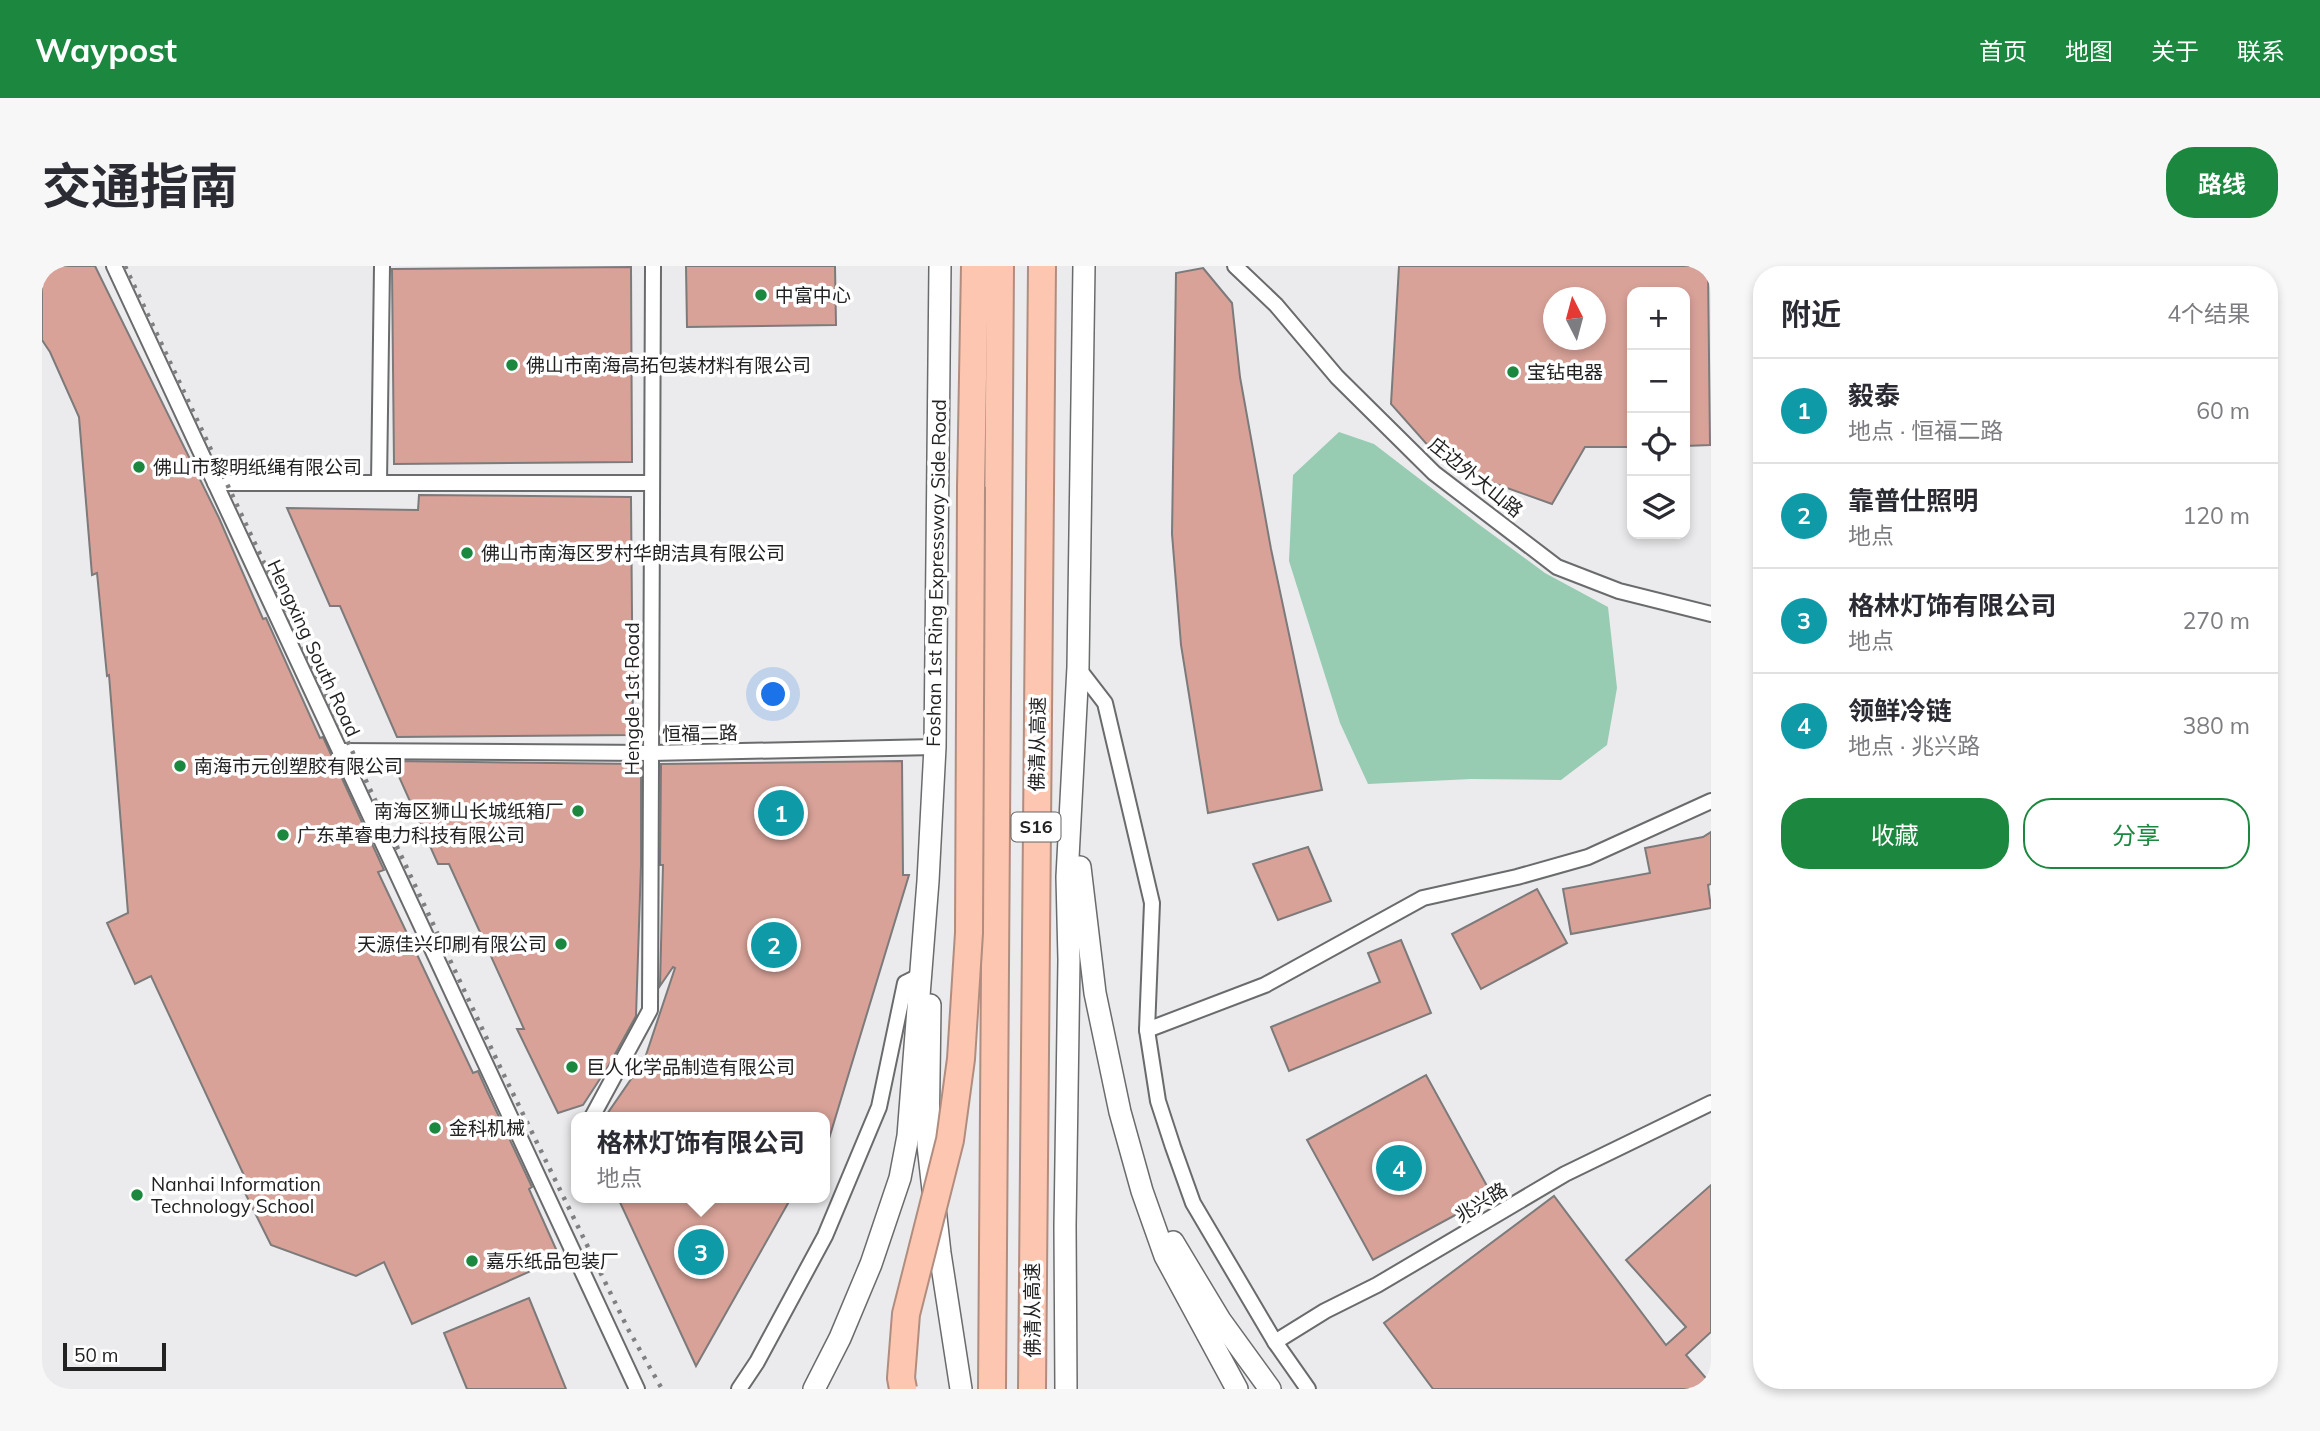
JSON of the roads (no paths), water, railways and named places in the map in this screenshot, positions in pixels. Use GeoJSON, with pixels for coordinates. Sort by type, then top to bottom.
{"type":"FeatureCollection","features":[{"type":"Feature","properties":{"kind":"highway"},"geometry":{"type":"LineString","coordinates":[[903,1389],[901,1378],[906,1314],[950,1140],[961,1059],[969,933],[975,266]]}},
{"type":"Feature","properties":{"kind":"highway","name":"佛清从高速"},"geometry":{"type":"LineString","coordinates":[[992,1389],[1000,266]]}},
{"type":"Feature","properties":{"kind":"highway","name":"佛清从高速"},"geometry":{"type":"LineString","coordinates":[[1032,1389],[1042,266]]}},
{"type":"Feature","properties":{"kind":"main road","name":"Foshan 1st Ring Expressway Side Road"},"geometry":{"type":"LineString","coordinates":[[928,881],[935,747],[940,266]]}},
{"type":"Feature","properties":{"kind":"main road"},"geometry":{"type":"LineString","coordinates":[[1066,1389],[1065,1226],[1069,960],[1067,877],[1077,667],[1084,266]]}},
{"type":"Feature","properties":{"kind":"main road"},"geometry":{"type":"LineString","coordinates":[[1073,763],[1089,953],[1129,1144],[1151,1220],[1165,1256],[1237,1389]]}},
{"type":"Feature","properties":{"kind":"main road"},"geometry":{"type":"LineString","coordinates":[[814,1389],[840,1338],[872,1264],[900,1178],[908,1136],[928,881]]}},
{"type":"Feature","properties":{"kind":"main road"},"geometry":{"type":"LineString","coordinates":[[928,881],[931,977],[928,1145],[940,1253],[961,1389]]}},
{"type":"Feature","properties":{"kind":"main road"},"geometry":{"type":"LineString","coordinates":[[1129,1144],[1161,1218],[1190,1271],[1220,1320],[1270,1389]]}},
{"type":"Feature","properties":{"kind":"street","name":"Hengxing South Road"},"geometry":{"type":"LineString","coordinates":[[114,266],[637,1389]]}},
{"type":"Feature","properties":{"kind":"street"},"geometry":{"type":"LineString","coordinates":[[379,483],[382,266]]}},
{"type":"Feature","properties":{"kind":"street","name":"Hengde 1st Road"},"geometry":{"type":"LineString","coordinates":[[595,1112],[650,1010],[653,266]]}},
{"type":"Feature","properties":{"kind":"street","name":"庄边外大山路"},"geometry":{"type":"LineString","coordinates":[[1235,266],[1276,305],[1337,377],[1434,473],[1557,567],[1619,591],[1711,614]]}},
{"type":"Feature","properties":{"kind":"street"},"geometry":{"type":"LineString","coordinates":[[215,482],[652,483]]}},
{"type":"Feature","properties":{"kind":"street"},"geometry":{"type":"LineString","coordinates":[[1077,667],[1105,703],[1152,904],[1147,1030],[1158,1101],[1193,1203],[1275,1342],[1308,1389]]}},
{"type":"Feature","properties":{"kind":"street","name":"恒福二路"},"geometry":{"type":"LineString","coordinates":[[340,751],[651,753],[935,747]]}},
{"type":"Feature","properties":{"kind":"street"},"geometry":{"type":"LineString","coordinates":[[1147,1030],[1265,985],[1423,898],[1517,877],[1588,857],[1711,801]]}},
{"type":"Feature","properties":{"kind":"street"},"geometry":{"type":"LineString","coordinates":[[739,1389],[757,1362],[825,1236],[879,1107],[905,983],[919,976]]}},
{"type":"Feature","properties":{"kind":"street","name":"兆兴路"},"geometry":{"type":"LineString","coordinates":[[1275,1342],[1564,1174],[1711,1103]]}},
{"type":"Feature","properties":{"kind":"railway"},"geometry":{"type":"LineString","coordinates":[[125,266],[501,1069],[628,1329],[662,1389]]}},
{"type":"Feature","properties":{"kind":"place","name":"中富中心"},"geometry":{"type":"Point","coordinates":[761,295]}},
{"type":"Feature","properties":{"kind":"place","name":"佛山市南海高拓包装材料有限公司"},"geometry":{"type":"Point","coordinates":[512,365]}},
{"type":"Feature","properties":{"kind":"place","name":"宝钻电器"},"geometry":{"type":"Point","coordinates":[1513,372]}},
{"type":"Feature","properties":{"kind":"place","name":"佛山市黎明纸绳有限公司"},"geometry":{"type":"Point","coordinates":[139,467]}},
{"type":"Feature","properties":{"kind":"place","name":"佛山市南海区罗村华朗洁具有限公司"},"geometry":{"type":"Point","coordinates":[467,553]}},
{"type":"Feature","properties":{"kind":"place","name":"南海市元创塑胶有限公司"},"geometry":{"type":"Point","coordinates":[180,766]}},
{"type":"Feature","properties":{"kind":"place","name":"南海区狮山长城纸箱厂"},"geometry":{"type":"Point","coordinates":[578,811]}},
{"type":"Feature","properties":{"kind":"place","name":"毅泰"},"geometry":{"type":"Point","coordinates":[781,813]}},
{"type":"Feature","properties":{"kind":"place","name":"广东革睿电力科技有限公司"},"geometry":{"type":"Point","coordinates":[283,835]}},
{"type":"Feature","properties":{"kind":"place","name":"天源佳兴印刷有限公司"},"geometry":{"type":"Point","coordinates":[561,944]}},
{"type":"Feature","properties":{"kind":"place","name":"靠普仕照明"},"geometry":{"type":"Point","coordinates":[774,945]}},
{"type":"Feature","properties":{"kind":"place","name":"巨人化学品制造有限公司"},"geometry":{"type":"Point","coordinates":[572,1067]}},
{"type":"Feature","properties":{"kind":"place","name":"金科机械"},"geometry":{"type":"Point","coordinates":[435,1128]}},
{"type":"Feature","properties":{"kind":"place","name":"领鲜冷链"},"geometry":{"type":"Point","coordinates":[1399,1168]}},
{"type":"Feature","properties":{"kind":"place","name":"Nanhai Information Technology School"},"geometry":{"type":"Point","coordinates":[137,1195]}},
{"type":"Feature","properties":{"kind":"place","name":"格林灯饰有限公司"},"geometry":{"type":"Point","coordinates":[701,1252]}},
{"type":"Feature","properties":{"kind":"place","name":"嘉乐纸品包装厂"},"geometry":{"type":"Point","coordinates":[472,1261]}}]}
